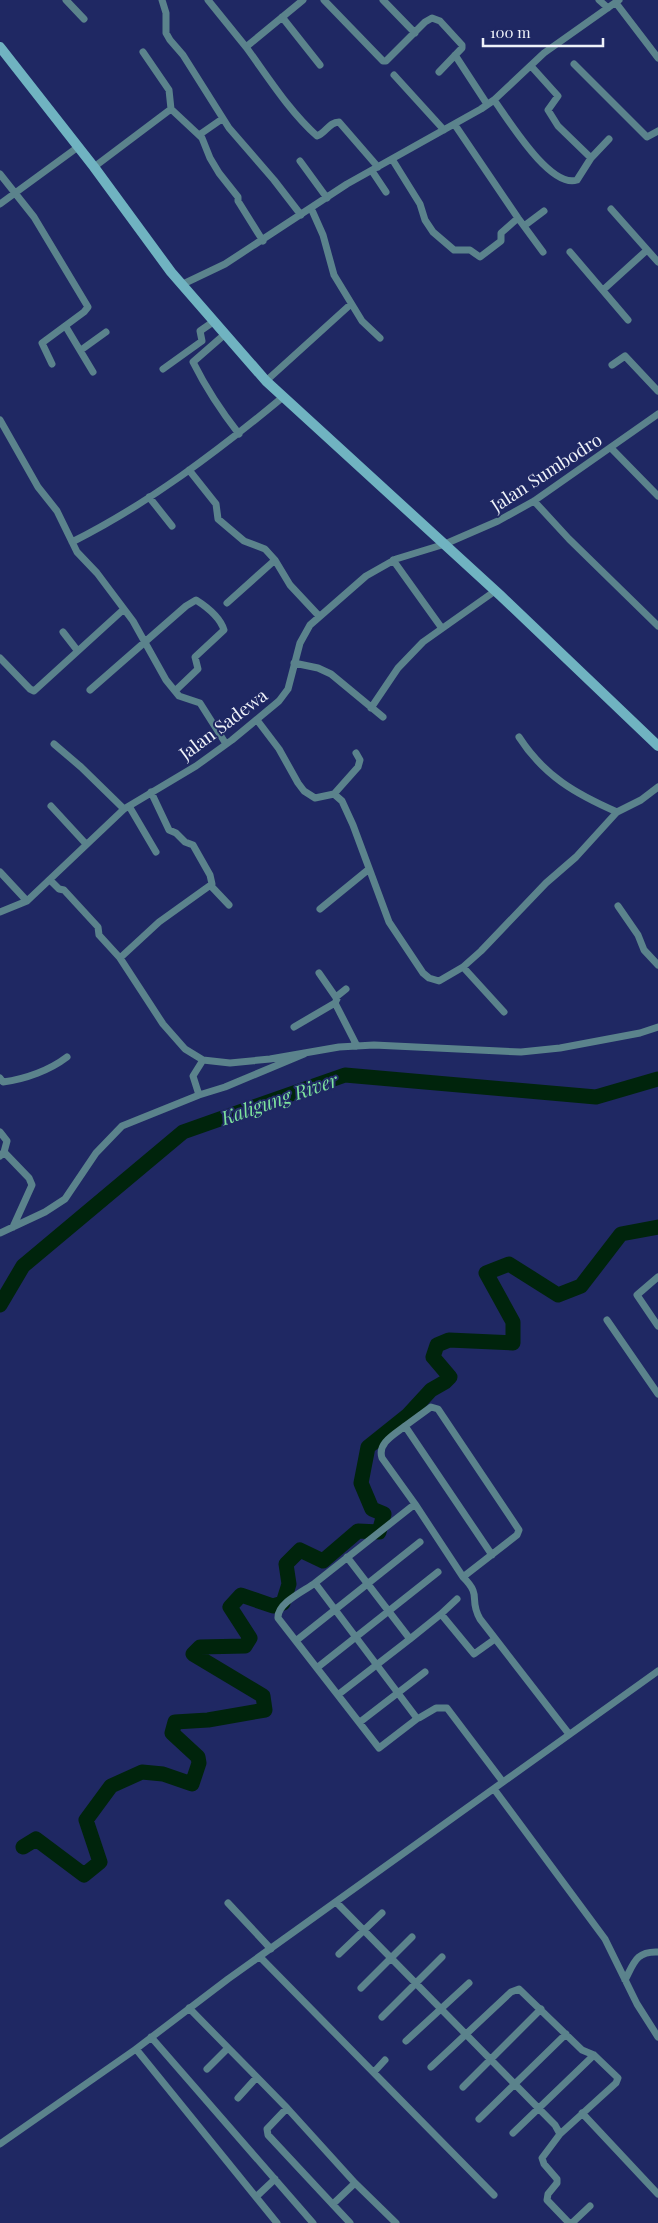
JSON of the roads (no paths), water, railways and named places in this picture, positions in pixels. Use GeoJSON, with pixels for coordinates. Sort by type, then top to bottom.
{"type":"FeatureCollection","features":[{"type":"Feature","properties":{"kind":"main road"},"geometry":{"type":"LineString","coordinates":[[0,47],[94,167],[182,285],[266,381],[441,546],[495,591],[658,746]]}},
{"type":"Feature","properties":{"kind":"street"},"geometry":{"type":"LineString","coordinates":[[66,0],[84,19]]}},
{"type":"Feature","properties":{"kind":"street"},"geometry":{"type":"LineString","coordinates":[[162,0],[166,13],[166,33],[183,55],[222,119],[301,215]]}},
{"type":"Feature","properties":{"kind":"street"},"geometry":{"type":"LineString","coordinates":[[208,0],[296,114],[313,133],[317,136],[321,135],[333,123],[339,122],[375,168],[386,192]]}},
{"type":"Feature","properties":{"kind":"street"},"geometry":{"type":"LineString","coordinates":[[246,47],[303,0]]}},
{"type":"Feature","properties":{"kind":"street"},"geometry":{"type":"LineString","coordinates":[[324,0],[383,61],[386,61],[432,18],[440,21],[462,45],[462,48],[438,72]]}},
{"type":"Feature","properties":{"kind":"street"},"geometry":{"type":"LineString","coordinates":[[383,0],[415,33]]}},
{"type":"Feature","properties":{"kind":"street"},"geometry":{"type":"LineString","coordinates":[[599,0],[608,8]]}},
{"type":"Feature","properties":{"kind":"street"},"geometry":{"type":"LineString","coordinates":[[182,285],[225,264],[375,168],[455,125],[494,100],[571,33],[617,1],[658,58]]}},
{"type":"Feature","properties":{"kind":"street"},"geometry":{"type":"LineString","coordinates":[[282,17],[320,65]]}},
{"type":"Feature","properties":{"kind":"street"},"geometry":{"type":"LineString","coordinates":[[143,52],[169,90],[171,109],[199,134],[210,158],[238,197],[238,201],[263,241]]}},
{"type":"Feature","properties":{"kind":"street"},"geometry":{"type":"LineString","coordinates":[[454,56],[487,104]]}},
{"type":"Feature","properties":{"kind":"street"},"geometry":{"type":"LineString","coordinates":[[574,64],[647,138],[658,131]]}},
{"type":"Feature","properties":{"kind":"street"},"geometry":{"type":"LineString","coordinates":[[531,66],[558,96],[548,110],[558,126],[590,158]]}},
{"type":"Feature","properties":{"kind":"street"},"geometry":{"type":"LineString","coordinates":[[394,75],[444,130]]}},
{"type":"Feature","properties":{"kind":"street"},"geometry":{"type":"LineString","coordinates":[[494,100],[541,164],[560,177],[572,182],[576,180],[590,158],[609,139]]}},
{"type":"Feature","properties":{"kind":"street"},"geometry":{"type":"LineString","coordinates":[[94,167],[171,109]]}},
{"type":"Feature","properties":{"kind":"street"},"geometry":{"type":"LineString","coordinates":[[199,134],[222,119]]}},
{"type":"Feature","properties":{"kind":"street"},"geometry":{"type":"LineString","coordinates":[[455,125],[543,252]]}},
{"type":"Feature","properties":{"kind":"street"},"geometry":{"type":"LineString","coordinates":[[0,204],[78,148]]}},
{"type":"Feature","properties":{"kind":"street"},"geometry":{"type":"LineString","coordinates":[[392,159],[420,204],[425,220],[433,232],[454,250],[470,250],[480,257],[501,240],[501,233],[518,218]]}},
{"type":"Feature","properties":{"kind":"street"},"geometry":{"type":"LineString","coordinates":[[300,161],[326,198]]}},
{"type":"Feature","properties":{"kind":"street"},"geometry":{"type":"LineString","coordinates":[[0,174],[34,217],[87,303],[88,307],[84,312],[42,343],[52,364]]}},
{"type":"Feature","properties":{"kind":"street"},"geometry":{"type":"LineString","coordinates":[[311,208],[323,235],[334,274],[362,321],[380,338]]}},
{"type":"Feature","properties":{"kind":"street"},"geometry":{"type":"LineString","coordinates":[[611,209],[658,262]]}},
{"type":"Feature","properties":{"kind":"street"},"geometry":{"type":"LineString","coordinates":[[524,226],[544,211]]}},
{"type":"Feature","properties":{"kind":"street"},"geometry":{"type":"LineString","coordinates":[[603,290],[647,250]]}},
{"type":"Feature","properties":{"kind":"street"},"geometry":{"type":"LineString","coordinates":[[570,252],[628,320]]}},
{"type":"Feature","properties":{"kind":"street"},"geometry":{"type":"LineString","coordinates":[[266,381],[351,304]]}},
{"type":"Feature","properties":{"kind":"street"},"geometry":{"type":"LineString","coordinates":[[163,369],[202,341],[200,331],[213,322]]}},
{"type":"Feature","properties":{"kind":"street"},"geometry":{"type":"LineString","coordinates":[[66,327],[93,372]]}},
{"type":"Feature","properties":{"kind":"street"},"geometry":{"type":"LineString","coordinates":[[80,350],[106,332]]}},
{"type":"Feature","properties":{"kind":"street"},"geometry":{"type":"LineString","coordinates":[[224,335],[193,362],[203,383],[238,434]]}},
{"type":"Feature","properties":{"kind":"street"},"geometry":{"type":"LineString","coordinates":[[612,365],[623,357],[628,358],[658,390]]}},
{"type":"Feature","properties":{"kind":"street"},"geometry":{"type":"LineString","coordinates":[[72,542],[149,497],[189,470],[238,434],[283,397]]}},
{"type":"Feature","properties":{"kind":"street","name":"Jalan Sumbodro"},"geometry":{"type":"LineString","coordinates":[[441,546],[498,521],[534,501],[658,414]]}},
{"type":"Feature","properties":{"kind":"street"},"geometry":{"type":"LineString","coordinates":[[0,420],[38,486],[51,501],[82,559],[97,573],[124,609],[146,642],[166,680],[183,698],[200,703],[226,744]]}},
{"type":"Feature","properties":{"kind":"street"},"geometry":{"type":"LineString","coordinates":[[611,448],[658,496]]}},
{"type":"Feature","properties":{"kind":"street"},"geometry":{"type":"LineString","coordinates":[[189,470],[216,504],[218,519],[244,541],[265,549],[275,560],[290,585],[319,616]]}},
{"type":"Feature","properties":{"kind":"street"},"geometry":{"type":"LineString","coordinates":[[149,497],[172,526]]}},
{"type":"Feature","properties":{"kind":"street"},"geometry":{"type":"LineString","coordinates":[[534,501],[658,626]]}},
{"type":"Feature","properties":{"kind":"street","name":"Jalan Sadewa"},"geometry":{"type":"LineString","coordinates":[[0,912],[27,901],[52,883],[86,844],[129,809],[154,797],[226,744],[260,724],[284,695],[301,664],[306,632],[319,616],[366,576],[393,560],[441,546]]}},
{"type":"Feature","properties":{"kind":"street"},"geometry":{"type":"LineString","coordinates":[[227,603],[275,560]]}},
{"type":"Feature","properties":{"kind":"street"},"geometry":{"type":"LineString","coordinates":[[393,560],[441,627]]}},
{"type":"Feature","properties":{"kind":"street"},"geometry":{"type":"LineString","coordinates":[[372,708],[398,668],[423,642],[441,627],[495,591]]}},
{"type":"Feature","properties":{"kind":"street"},"geometry":{"type":"LineString","coordinates":[[90,690],[186,606],[196,600],[207,607],[224,630],[195,657],[197,671],[175,691]]}},
{"type":"Feature","properties":{"kind":"street"},"geometry":{"type":"LineString","coordinates":[[0,658],[30,689],[34,690],[124,609]]}},
{"type":"Feature","properties":{"kind":"street"},"geometry":{"type":"LineString","coordinates":[[62,632],[77,650]]}},
{"type":"Feature","properties":{"kind":"street"},"geometry":{"type":"LineString","coordinates":[[301,664],[331,674],[383,717]]}},
{"type":"Feature","properties":{"kind":"street"},"geometry":{"type":"LineString","coordinates":[[260,724],[279,749],[304,791],[315,798],[334,794],[358,767],[360,760],[356,753]]}},
{"type":"Feature","properties":{"kind":"street"},"geometry":{"type":"LineString","coordinates":[[519,737],[550,774],[562,784],[616,812]]}},
{"type":"Feature","properties":{"kind":"street"},"geometry":{"type":"LineString","coordinates":[[54,744],[129,809],[156,852]]}},
{"type":"Feature","properties":{"kind":"street"},"geometry":{"type":"LineString","coordinates":[[334,794],[342,801],[350,818],[389,922],[424,973],[429,978],[439,981],[463,967],[546,883],[576,857],[616,812],[641,800],[658,787]]}},
{"type":"Feature","properties":{"kind":"street"},"geometry":{"type":"LineString","coordinates":[[154,797],[170,831],[176,832],[184,842],[193,845],[210,875],[211,886],[229,905]]}},
{"type":"Feature","properties":{"kind":"street"},"geometry":{"type":"LineString","coordinates":[[51,806],[86,844]]}},
{"type":"Feature","properties":{"kind":"street"},"geometry":{"type":"LineString","coordinates":[[320,909],[369,869]]}},
{"type":"Feature","properties":{"kind":"street"},"geometry":{"type":"LineString","coordinates":[[0,872],[27,901]]}},
{"type":"Feature","properties":{"kind":"street"},"geometry":{"type":"LineString","coordinates":[[52,883],[59,889],[64,890],[87,914],[98,928],[99,935],[120,958],[163,1024],[186,1049],[204,1060],[230,1063],[357,1046],[522,1052],[560,1048],[640,1033],[658,1027]]}},
{"type":"Feature","properties":{"kind":"street"},"geometry":{"type":"LineString","coordinates":[[120,958],[168,914],[211,886]]}},
{"type":"Feature","properties":{"kind":"street"},"geometry":{"type":"LineString","coordinates":[[618,906],[638,935],[644,950],[658,965]]}},
{"type":"Feature","properties":{"kind":"street"},"geometry":{"type":"LineString","coordinates":[[463,967],[504,1012]]}},
{"type":"Feature","properties":{"kind":"street"},"geometry":{"type":"LineString","coordinates":[[319,973],[335,1000],[357,1046]]}},
{"type":"Feature","properties":{"kind":"street"},"geometry":{"type":"LineString","coordinates":[[294,1027],[335,1000],[346,989]]}},
{"type":"Feature","properties":{"kind":"street"},"geometry":{"type":"LineString","coordinates":[[0,1233],[45,1212],[65,1199],[96,1153],[122,1126],[309,1052]]}},
{"type":"Feature","properties":{"kind":"street"},"geometry":{"type":"LineString","coordinates":[[1,1081],[48,1069],[67,1057]]}},
{"type":"Feature","properties":{"kind":"street"},"geometry":{"type":"LineString","coordinates":[[199,1094],[193,1076],[204,1060]]}},
{"type":"Feature","properties":{"kind":"street"},"geometry":{"type":"LineString","coordinates":[[0,1132],[7,1141],[2,1154],[29,1178],[32,1185],[13,1227]]}},
{"type":"Feature","properties":{"kind":"street"},"geometry":{"type":"LineString","coordinates":[[658,1277],[637,1295],[658,1326]]}},
{"type":"Feature","properties":{"kind":"street"},"geometry":{"type":"LineString","coordinates":[[608,1320],[658,1394]]}},
{"type":"Feature","properties":{"kind":"street"},"geometry":{"type":"LineString","coordinates":[[463,1578],[517,1534],[518,1526],[436,1407],[431,1406],[382,1445],[380,1452],[382,1458],[416,1504],[463,1578],[476,1592],[474,1604],[477,1614],[569,1734]]}},
{"type":"Feature","properties":{"kind":"street"},"geometry":{"type":"LineString","coordinates":[[406,1426],[492,1555]]}},
{"type":"Feature","properties":{"kind":"street"},"geometry":{"type":"LineString","coordinates":[[416,1504],[283,1606],[278,1618],[339,1694],[378,1747],[381,1748],[418,1718],[442,1706],[450,1710],[503,1782]]}},
{"type":"Feature","properties":{"kind":"street"},"geometry":{"type":"LineString","coordinates":[[297,1640],[420,1542]]}},
{"type":"Feature","properties":{"kind":"street"},"geometry":{"type":"LineString","coordinates":[[347,1557],[410,1639]]}},
{"type":"Feature","properties":{"kind":"street"},"geometry":{"type":"LineString","coordinates":[[318,1667],[389,1613],[438,1572]]}},
{"type":"Feature","properties":{"kind":"street"},"geometry":{"type":"LineString","coordinates":[[315,1583],[418,1718]]}},
{"type":"Feature","properties":{"kind":"street"},"geometry":{"type":"LineString","coordinates":[[339,1694],[377,1666],[457,1599]]}},
{"type":"Feature","properties":{"kind":"street"},"geometry":{"type":"LineString","coordinates":[[440,1614],[474,1654],[495,1638]]}},
{"type":"Feature","properties":{"kind":"street"},"geometry":{"type":"LineString","coordinates":[[0,2144],[136,2049],[189,2008],[658,1671]]}},
{"type":"Feature","properties":{"kind":"street"},"geometry":{"type":"LineString","coordinates":[[360,1722],[425,1672]]}},
{"type":"Feature","properties":{"kind":"street"},"geometry":{"type":"LineString","coordinates":[[494,1789],[605,1939],[647,2022],[658,2037]]}},
{"type":"Feature","properties":{"kind":"street"},"geometry":{"type":"LineString","coordinates":[[336,1902],[516,2084],[555,2125],[560,2134]]}},
{"type":"Feature","properties":{"kind":"street"},"geometry":{"type":"LineString","coordinates":[[228,1903],[271,1949]]}},
{"type":"Feature","properties":{"kind":"street"},"geometry":{"type":"LineString","coordinates":[[339,1954],[382,1913]]}},
{"type":"Feature","properties":{"kind":"street"},"geometry":{"type":"LineString","coordinates":[[361,1988],[412,1936]]}},
{"type":"Feature","properties":{"kind":"street"},"geometry":{"type":"LineString","coordinates":[[625,1980],[641,1954],[658,1952]]}},
{"type":"Feature","properties":{"kind":"street"},"geometry":{"type":"LineString","coordinates":[[260,1957],[494,2195]]}},
{"type":"Feature","properties":{"kind":"street"},"geometry":{"type":"LineString","coordinates":[[382,2017],[442,1957]]}},
{"type":"Feature","properties":{"kind":"street"},"geometry":{"type":"LineString","coordinates":[[406,2041],[469,1983]]}},
{"type":"Feature","properties":{"kind":"street"},"geometry":{"type":"LineString","coordinates":[[431,2066],[511,1992],[516,1989],[522,1991],[582,2050],[594,2055],[618,2078],[560,2134],[542,2158],[544,2164],[557,2179],[557,2183],[548,2194],[547,2200],[570,2223],[590,2206]]}},
{"type":"Feature","properties":{"kind":"street"},"geometry":{"type":"LineString","coordinates":[[189,2008],[287,2108],[354,2183],[396,2223]]}},
{"type":"Feature","properties":{"kind":"street"},"geometry":{"type":"LineString","coordinates":[[464,2087],[540,2009]]}},
{"type":"Feature","properties":{"kind":"street"},"geometry":{"type":"LineString","coordinates":[[479,2119],[566,2034]]}},
{"type":"Feature","properties":{"kind":"street"},"geometry":{"type":"LineString","coordinates":[[151,2037],[313,2223]]}},
{"type":"Feature","properties":{"kind":"street"},"geometry":{"type":"LineString","coordinates":[[207,2069],[227,2048]]}},
{"type":"Feature","properties":{"kind":"street"},"geometry":{"type":"LineString","coordinates":[[136,2049],[277,2223]]}},
{"type":"Feature","properties":{"kind":"street"},"geometry":{"type":"LineString","coordinates":[[513,2133],[594,2055]]}},
{"type":"Feature","properties":{"kind":"street"},"geometry":{"type":"LineString","coordinates":[[374,2072],[385,2060]]}},
{"type":"Feature","properties":{"kind":"street"},"geometry":{"type":"LineString","coordinates":[[238,2098],[256,2078]]}},
{"type":"Feature","properties":{"kind":"street"},"geometry":{"type":"LineString","coordinates":[[287,2108],[267,2129],[268,2135],[350,2223]]}},
{"type":"Feature","properties":{"kind":"street"},"geometry":{"type":"LineString","coordinates":[[582,2113],[658,2194]]}},
{"type":"Feature","properties":{"kind":"street"},"geometry":{"type":"LineString","coordinates":[[256,2197],[275,2179]]}},
{"type":"Feature","properties":{"kind":"street"},"geometry":{"type":"LineString","coordinates":[[333,2204],[354,2183]]}},
{"type":"Feature","properties":{"kind":"waterway","name":"Kaligung River"},"geometry":{"type":"LineString","coordinates":[[0,1305],[23,1266],[183,1132],[345,1075],[596,1097],[658,1079]]}},
{"type":"Feature","properties":{"kind":"waterway"},"geometry":{"type":"LineString","coordinates":[[23,1847],[36,1839],[84,1875],[100,1862],[86,1820],[111,1786],[142,1772],[163,1774],[192,1784],[199,1763],[198,1757],[172,1733],[175,1722],[208,1720],[265,1710],[263,1696],[193,1654],[200,1647],[245,1646],[250,1638],[230,1607],[241,1595],[273,1606],[283,1603],[289,1584],[286,1564],[300,1550],[323,1561],[358,1531],[379,1532],[384,1514],[372,1509],[361,1483],[368,1447],[408,1415],[431,1390],[450,1377],[433,1357],[437,1345],[449,1340],[513,1343],[513,1322],[486,1273],[509,1264],[558,1295],[581,1286],[621,1234],[658,1227]]}}]}
